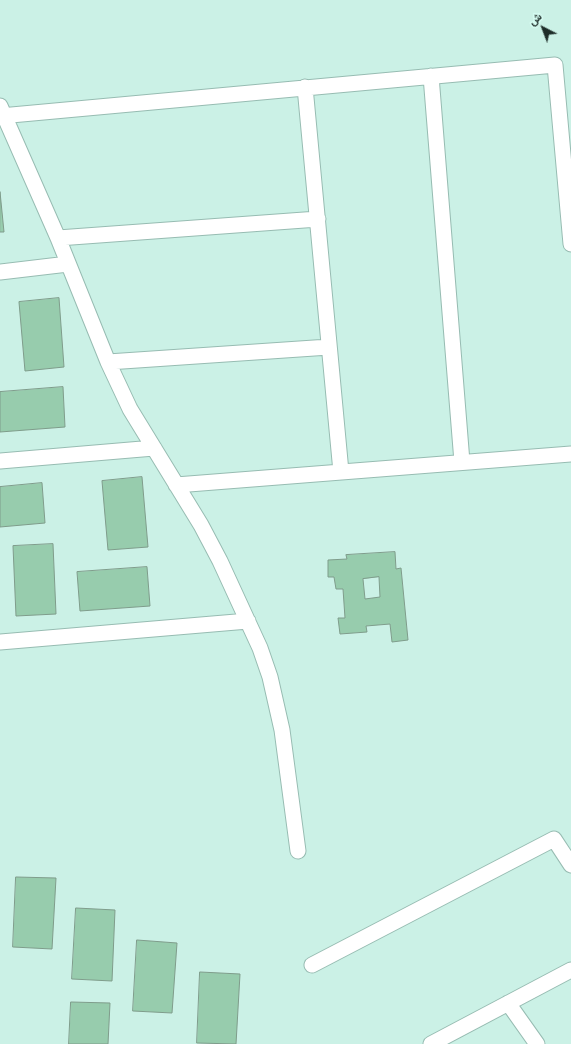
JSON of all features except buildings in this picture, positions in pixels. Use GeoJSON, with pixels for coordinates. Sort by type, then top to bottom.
{"type":"FeatureCollection","features":[{"type":"Feature","properties":{"kind":"street"},"geometry":{"type":"LineString","coordinates":[[298,851],[286,755],[277,703],[260,648],[217,555],[130,409],[108,362],[58,238],[2,113],[555,65],[571,244]]}},
{"type":"Feature","properties":{"kind":"street"},"geometry":{"type":"LineString","coordinates":[[431,76],[462,462]]}},
{"type":"Feature","properties":{"kind":"street"},"geometry":{"type":"LineString","coordinates":[[305,87],[341,472]]}},
{"type":"Feature","properties":{"kind":"street"},"geometry":{"type":"LineString","coordinates":[[58,238],[318,219]]}},
{"type":"Feature","properties":{"kind":"street"},"geometry":{"type":"LineString","coordinates":[[0,272],[68,264]]}},
{"type":"Feature","properties":{"kind":"street"},"geometry":{"type":"LineString","coordinates":[[108,362],[329,347]]}},
{"type":"Feature","properties":{"kind":"street"},"geometry":{"type":"LineString","coordinates":[[0,461],[154,448]]}},
{"type":"Feature","properties":{"kind":"street"},"geometry":{"type":"LineString","coordinates":[[176,485],[571,454]]}},
{"type":"Feature","properties":{"kind":"street"},"geometry":{"type":"LineString","coordinates":[[0,642],[248,621]]}},
{"type":"Feature","properties":{"kind":"street"},"geometry":{"type":"LineString","coordinates":[[312,965],[554,839],[571,865]]}},
{"type":"Feature","properties":{"kind":"street"},"geometry":{"type":"LineString","coordinates":[[431,1044],[571,970]]}},
{"type":"Feature","properties":{"kind":"street"},"geometry":{"type":"LineString","coordinates":[[508,1003],[537,1044]]}}]}
